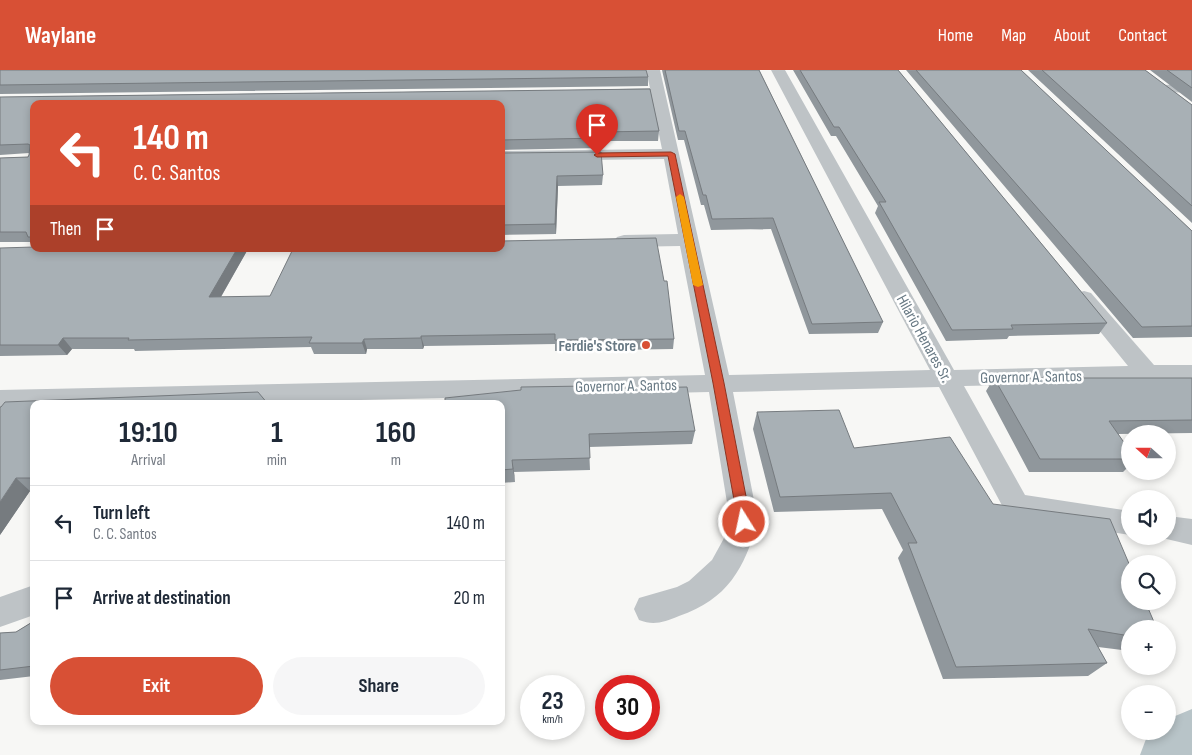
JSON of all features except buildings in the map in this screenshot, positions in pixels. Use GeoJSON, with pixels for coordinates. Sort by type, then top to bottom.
{"type":"FeatureCollection","features":[{"type":"Feature","properties":{"kind":"street"},"geometry":{"type":"LineString","coordinates":[[650,608],[671,605],[691,598],[703,591],[721,572],[739,541],[744,522],[719,383],[653,70]]}},
{"type":"Feature","properties":{"kind":"street","name":"Hilario Henares Sr."},"geometry":{"type":"LineString","coordinates":[[778,70],[1016,505],[1121,522]]}},
{"type":"Feature","properties":{"kind":"street"},"geometry":{"type":"LineString","coordinates":[[1150,80],[1184,105]]}},
{"type":"Feature","properties":{"kind":"street"},"geometry":{"type":"LineString","coordinates":[[1162,89],[1192,88]]}},
{"type":"Feature","properties":{"kind":"street"},"geometry":{"type":"LineString","coordinates":[[606,93],[658,92]]}},
{"type":"Feature","properties":{"kind":"street"},"geometry":{"type":"LineString","coordinates":[[505,156],[671,154]]}},
{"type":"Feature","properties":{"kind":"street"},"geometry":{"type":"LineString","coordinates":[[610,241],[689,240]]}},
{"type":"Feature","properties":{"kind":"street"},"geometry":{"type":"LineString","coordinates":[[1071,282],[1148,374]]}},
{"type":"Feature","properties":{"kind":"street","name":"Governor A. Santos"},"geometry":{"type":"LineString","coordinates":[[0,399],[1192,373]]}},
{"type":"Feature","properties":{"kind":"street"},"geometry":{"type":"LineString","coordinates":[[357,400],[372,390]]}},
{"type":"Feature","properties":{"kind":"street"},"geometry":{"type":"LineString","coordinates":[[1176,529],[1192,532]]}},
{"type":"Feature","properties":{"kind":"street"},"geometry":{"type":"LineString","coordinates":[[0,612],[30,601]]}},
{"type":"Feature","properties":{"kind":"waterway"},"geometry":{"type":"LineString","coordinates":[[1181,755],[1192,750]]}},
{"type":"Feature","properties":{"kind":"slow traffic"},"geometry":{"type":"LineString","coordinates":[[680,197],[698,285]]}},
{"type":"Feature","properties":{"kind":"place","name":"Ferdie's Store"},"geometry":{"type":"Point","coordinates":[646,345]}},
{"type":"Feature","properties":{"kind":"route"},"geometry":{"type":"LineString","coordinates":[[597,155],[671,154],[719,383],[744,522]]}}]}
